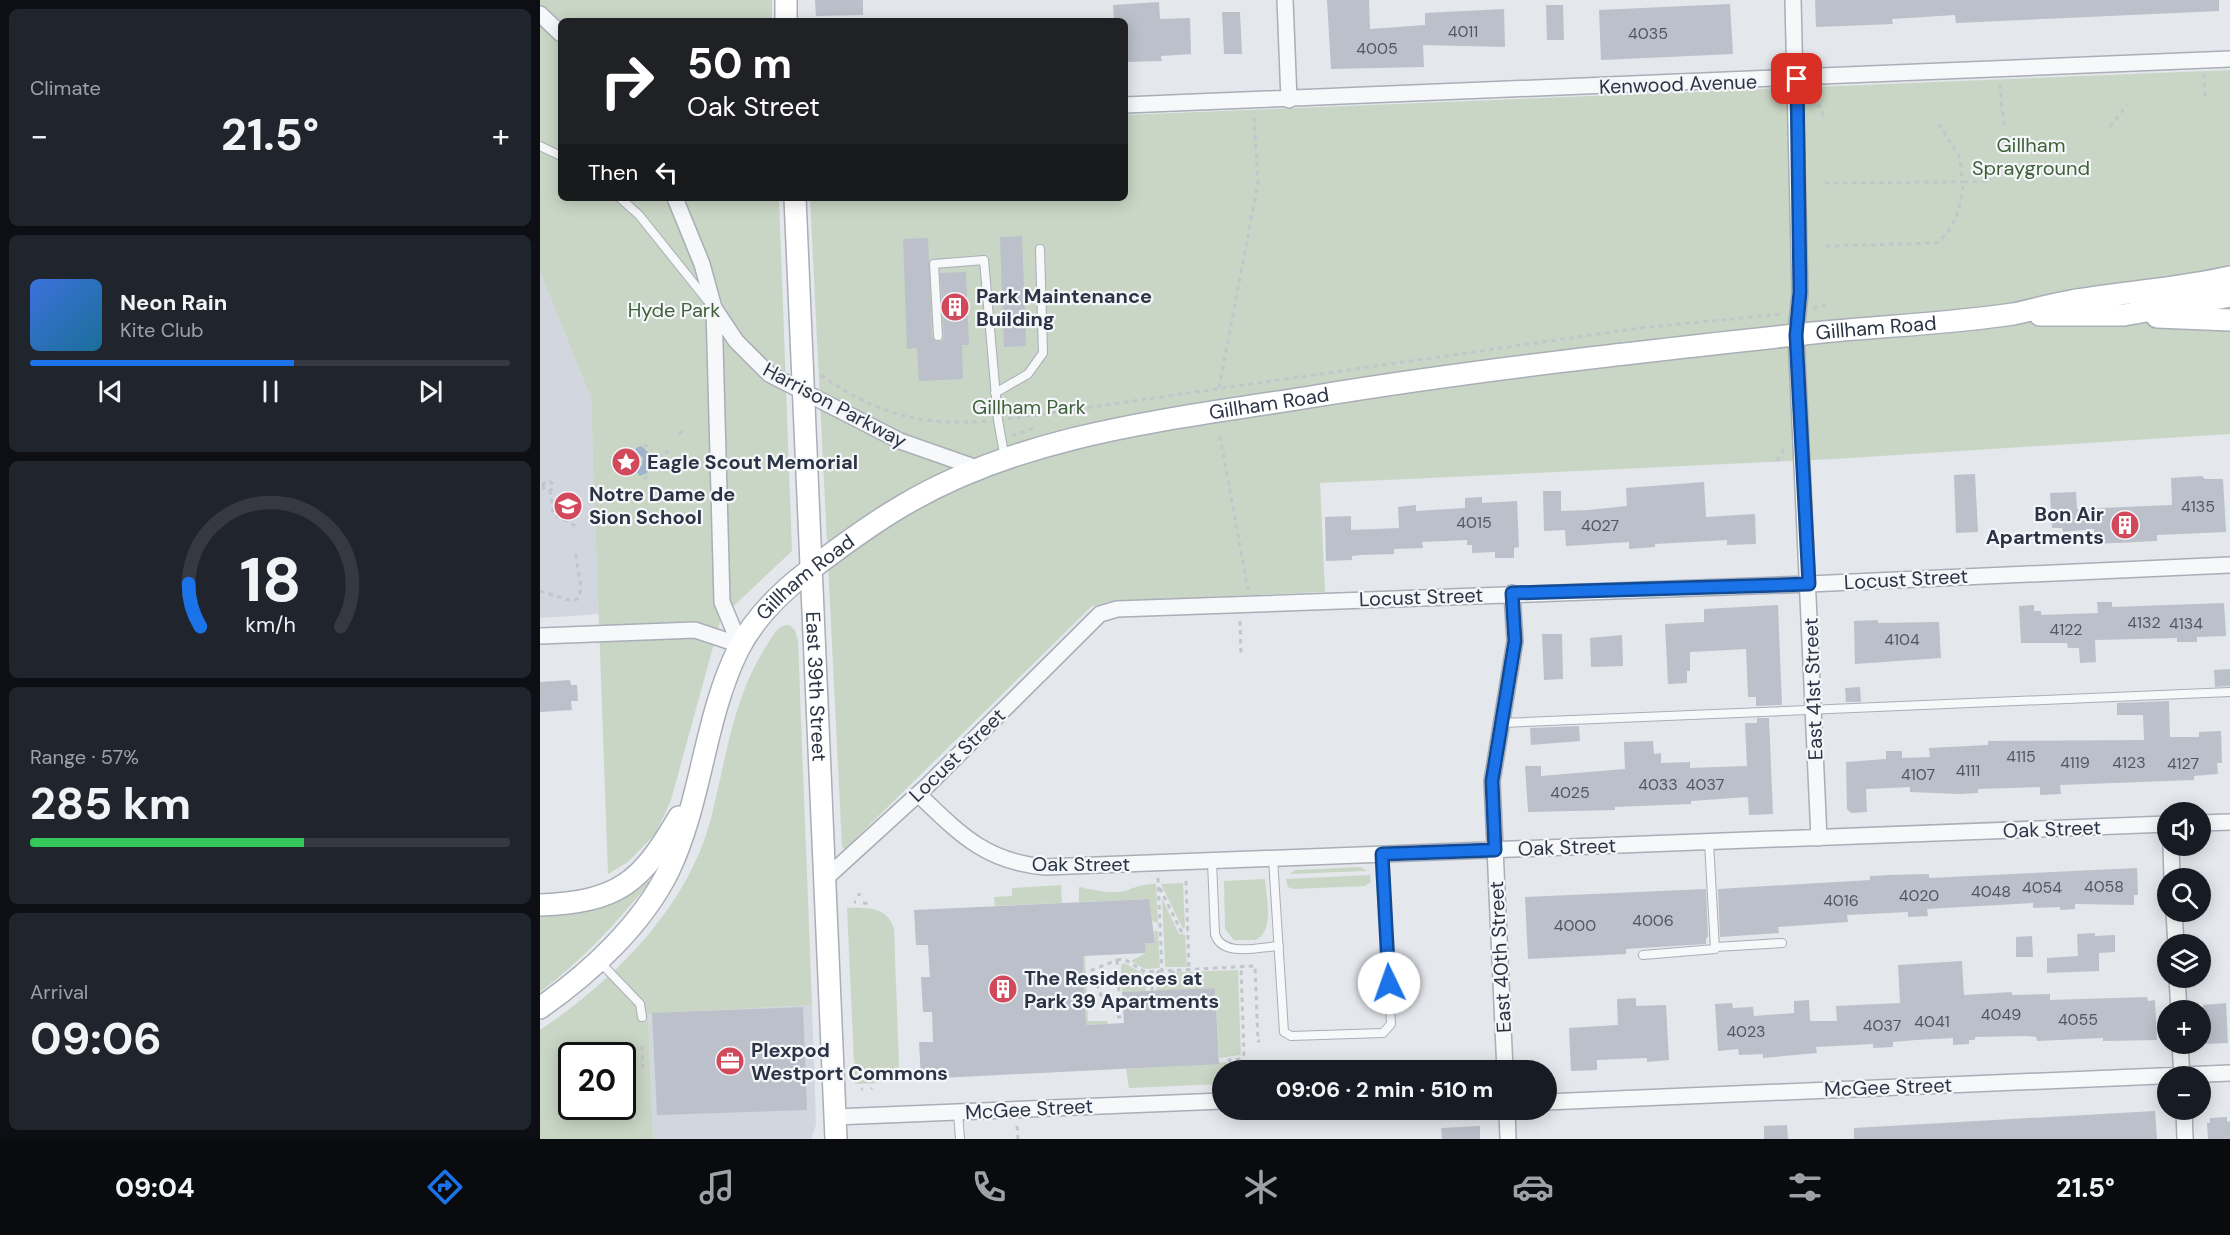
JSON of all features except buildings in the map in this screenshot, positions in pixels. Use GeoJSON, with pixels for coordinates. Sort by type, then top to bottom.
{"type":"FeatureCollection","features":[{"type":"Feature","properties":{"kind":"main road"},"geometry":{"type":"LineString","coordinates":[[786,0],[786,18]]}},
{"type":"Feature","properties":{"kind":"main road","name":"East 39th Street"},"geometry":{"type":"LineString","coordinates":[[795,201],[805,393],[809,570],[826,878],[836,1139]]}},
{"type":"Feature","properties":{"kind":"main road","name":"Gillham Road"},"geometry":{"type":"LineString","coordinates":[[2013,314],[2068,301],[2185,287],[2230,277]]}},
{"type":"Feature","properties":{"kind":"main road"},"geometry":{"type":"LineString","coordinates":[[2185,287],[2230,290]]}},
{"type":"Feature","properties":{"kind":"main road","name":"Gillham Road"},"geometry":{"type":"LineString","coordinates":[[540,1008],[562,993],[618,942],[667,873],[682,837],[726,676],[740,645],[777,598],[809,570],[903,505],[980,469],[1060,442],[1132,427],[1412,381],[1796,335],[2013,314],[2124,315],[2230,296]]}},
{"type":"Feature","properties":{"kind":"main road"},"geometry":{"type":"LineString","coordinates":[[2124,315],[2230,320]]}},
{"type":"Feature","properties":{"kind":"main road","name":"Gillham Road"},"geometry":{"type":"LineString","coordinates":[[540,905],[592,900],[618,889],[643,872],[669,835],[695,788]]}},
{"type":"Feature","properties":{"kind":"street"},"geometry":{"type":"LineString","coordinates":[[1285,0],[1289,100]]}},
{"type":"Feature","properties":{"kind":"street","name":"East 41st Street"},"geometry":{"type":"LineString","coordinates":[[1793,0],[1797,79],[1798,310],[1796,335],[1819,838]]}},
{"type":"Feature","properties":{"kind":"street"},"geometry":{"type":"LineString","coordinates":[[540,14],[558,31]]}},
{"type":"Feature","properties":{"kind":"street","name":"Kenwood Avenue"},"geometry":{"type":"LineString","coordinates":[[1128,105],[1797,79],[2230,59]]}},
{"type":"Feature","properties":{"kind":"street","name":"Harrison Parkway"},"geometry":{"type":"LineString","coordinates":[[676,201],[702,264],[714,308],[722,602],[740,645]]}},
{"type":"Feature","properties":{"kind":"street","name":"Harrison Parkway"},"geometry":{"type":"LineString","coordinates":[[714,308],[736,340],[769,374],[900,441],[980,469]]}},
{"type":"Feature","properties":{"kind":"street","name":"Locust Street"},"geometry":{"type":"LineString","coordinates":[[826,878],[918,794],[1100,614],[1117,609],[1809,584],[2230,565]]}},
{"type":"Feature","properties":{"kind":"street","name":"East 40th Street"},"geometry":{"type":"LineString","coordinates":[[1505,1060],[1492,781],[1515,641],[1512,593]]}},
{"type":"Feature","properties":{"kind":"street"},"geometry":{"type":"LineString","coordinates":[[540,636],[695,630],[740,645]]}},
{"type":"Feature","properties":{"kind":"street","name":"Oak Street"},"geometry":{"type":"LineString","coordinates":[[918,794],[972,844],[1015,863],[1045,867],[2157,824]]}},
{"type":"Feature","properties":{"kind":"street"},"geometry":{"type":"LineString","coordinates":[[2211,823],[2230,822]]}},
{"type":"Feature","properties":{"kind":"street","name":"McGee Street"},"geometry":{"type":"LineString","coordinates":[[2211,1074],[2230,1073]]}},
{"type":"Feature","properties":{"kind":"street","name":"McGee Street"},"geometry":{"type":"LineString","coordinates":[[1557,1102],[2157,1077]]}},
{"type":"Feature","properties":{"kind":"street","name":"McGee Street"},"geometry":{"type":"LineString","coordinates":[[835,1117],[1212,1101]]}},
{"type":"Feature","properties":{"kind":"street"},"geometry":{"type":"LineString","coordinates":[[1507,1120],[1508,1139]]}},
{"type":"Feature","properties":{"kind":"street"},"geometry":{"type":"LineString","coordinates":[[2184,1120],[2185,1139]]}},
{"type":"Feature","properties":{"kind":"lane"},"geometry":{"type":"LineString","coordinates":[[540,146],[558,155]]}},
{"type":"Feature","properties":{"kind":"lane"},"geometry":{"type":"LineString","coordinates":[[623,201],[639,215],[714,308]]}},
{"type":"Feature","properties":{"kind":"lane"},"geometry":{"type":"LineString","coordinates":[[995,393],[1029,374],[1043,353],[1040,249]]}},
{"type":"Feature","properties":{"kind":"lane"},"geometry":{"type":"LineString","coordinates":[[938,336],[934,264],[984,260],[995,393],[1005,460]]}},
{"type":"Feature","properties":{"kind":"lane"},"geometry":{"type":"LineString","coordinates":[[1502,723],[2230,692]]}},
{"type":"Feature","properties":{"kind":"lane"},"geometry":{"type":"LineString","coordinates":[[1709,842],[1716,947]]}},
{"type":"Feature","properties":{"kind":"lane"},"geometry":{"type":"LineString","coordinates":[[1273,859],[1286,1034],[1386,1032],[1391,1024],[1382,854]]}},
{"type":"Feature","properties":{"kind":"lane"},"geometry":{"type":"LineString","coordinates":[[1212,861],[1215,934],[1218,942],[1230,949],[1279,946]]}},
{"type":"Feature","properties":{"kind":"lane"},"geometry":{"type":"LineString","coordinates":[[1643,955],[1713,951],[1716,947],[1782,943]]}},
{"type":"Feature","properties":{"kind":"lane"},"geometry":{"type":"LineString","coordinates":[[598,960],[640,1004],[642,1017]]}},
{"type":"Feature","properties":{"kind":"lane"},"geometry":{"type":"LineString","coordinates":[[958,1112],[960,1139]]}},
{"type":"Feature","properties":{"kind":"path"},"geometry":{"type":"LineString","coordinates":[[1999,68],[2004,128]]}},
{"type":"Feature","properties":{"kind":"path"},"geometry":{"type":"LineString","coordinates":[[2204,75],[2205,100]]}},
{"type":"Feature","properties":{"kind":"path"},"geometry":{"type":"LineString","coordinates":[[1809,94],[1822,109],[1823,121]]}},
{"type":"Feature","properties":{"kind":"path"},"geometry":{"type":"LineString","coordinates":[[2110,127],[2127,105]]}},
{"type":"Feature","properties":{"kind":"path"},"geometry":{"type":"LineString","coordinates":[[1221,388],[1258,183],[1254,110]]}},
{"type":"Feature","properties":{"kind":"path"},"geometry":{"type":"LineString","coordinates":[[1826,246],[1936,243],[1946,235],[1961,203],[1963,182],[1959,156],[1938,123]]}},
{"type":"Feature","properties":{"kind":"path"},"geometry":{"type":"LineString","coordinates":[[1825,183],[1990,181]]}},
{"type":"Feature","properties":{"kind":"path"},"geometry":{"type":"LineString","coordinates":[[820,374],[867,404],[901,416],[941,424],[998,420],[1640,328],[1776,315],[1827,305]]}},
{"type":"Feature","properties":{"kind":"path"},"geometry":{"type":"LineString","coordinates":[[679,434],[685,429]]}},
{"type":"Feature","properties":{"kind":"path"},"geometry":{"type":"LineString","coordinates":[[1220,436],[1235,529],[1252,604]]}},
{"type":"Feature","properties":{"kind":"path"},"geometry":{"type":"LineString","coordinates":[[1777,461],[1787,442]]}},
{"type":"Feature","properties":{"kind":"path"},"geometry":{"type":"LineString","coordinates":[[644,444],[652,451],[655,468],[663,467],[671,475]]}},
{"type":"Feature","properties":{"kind":"path"},"geometry":{"type":"LineString","coordinates":[[657,456],[664,455],[671,447]]}},
{"type":"Feature","properties":{"kind":"path"},"geometry":{"type":"LineString","coordinates":[[644,479],[650,474]]}},
{"type":"Feature","properties":{"kind":"path"},"geometry":{"type":"LineString","coordinates":[[550,490],[542,489],[549,481],[553,485],[550,490],[553,514],[576,526]]}},
{"type":"Feature","properties":{"kind":"path"},"geometry":{"type":"LineString","coordinates":[[679,488],[685,493]]}},
{"type":"Feature","properties":{"kind":"path"},"geometry":{"type":"LineString","coordinates":[[540,591],[572,601],[579,598],[581,582],[575,551]]}},
{"type":"Feature","properties":{"kind":"path"},"geometry":{"type":"LineString","coordinates":[[1240,621],[1241,655]]}},
{"type":"Feature","properties":{"kind":"path"},"geometry":{"type":"LineString","coordinates":[[1158,876],[1160,971],[1158,982]]}},
{"type":"Feature","properties":{"kind":"path"},"geometry":{"type":"LineString","coordinates":[[1186,881],[1189,969]]}},
{"type":"Feature","properties":{"kind":"path"},"geometry":{"type":"LineString","coordinates":[[1158,885],[1181,931],[1188,931]]}},
{"type":"Feature","properties":{"kind":"path"},"geometry":{"type":"LineString","coordinates":[[862,903],[872,904]]}},
{"type":"Feature","properties":{"kind":"path"},"geometry":{"type":"LineString","coordinates":[[1120,1006],[1105,1006],[1092,970],[1124,959],[1145,972],[1255,966],[1258,1041],[1260,1041]]}},
{"type":"Feature","properties":{"kind":"path"},"geometry":{"type":"LineString","coordinates":[[1117,960],[1120,1006],[1120,1017],[1117,1017]]}},
{"type":"Feature","properties":{"kind":"path"},"geometry":{"type":"LineString","coordinates":[[1229,1060],[1241,1059],[1244,1054],[1241,967]]}},
{"type":"Feature","properties":{"kind":"path"},"geometry":{"type":"LineString","coordinates":[[1152,991],[1152,987],[1177,970]]}},
{"type":"Feature","properties":{"kind":"path"},"geometry":{"type":"LineString","coordinates":[[1096,982],[1107,981]]}},
{"type":"Feature","properties":{"kind":"path"},"geometry":{"type":"LineString","coordinates":[[642,1046],[643,1069]]}},
{"type":"Feature","properties":{"kind":"path"},"geometry":{"type":"LineString","coordinates":[[1017,1125],[1018,1139]]}},
{"type":"Feature","properties":{"kind":"shaded area","name":"Notre Dame de Sion School"},"geometry":{"type":"Polygon","coordinates":[[[540,272],[591,398],[600,614],[540,618],[540,272]]]}},
{"type":"Feature","properties":{"kind":"shaded area","name":"Plexpod Westport Commons"},"geometry":{"type":"Polygon","coordinates":[[[812,1005],[816,1125],[811,1139],[653,1139],[648,1014],[812,1005]]]}},
{"type":"Feature","properties":{"kind":"green space","name":"Hyde Park"},"geometry":{"type":"Polygon","coordinates":[[[540,0],[772,0],[772,18],[558,18],[558,201],[779,201],[792,551],[721,618],[671,800],[656,833],[628,862],[608,874],[591,398],[540,272],[540,0]]]}},
{"type":"Feature","properties":{"kind":"green space","name":"Gillham Park"},"geometry":{"type":"Polygon","coordinates":[[[2230,70],[2230,434],[1834,459],[1320,483],[1325,592],[1111,601],[1091,607],[845,849],[842,847],[810,201],[1128,201],[1128,115],[2230,70]]]}},
{"type":"Feature","properties":{"kind":"green space"},"geometry":{"type":"Polygon","coordinates":[[[789,625],[795,630],[798,641],[812,1005],[648,1014],[653,1139],[540,1139],[540,1030],[567,1011],[620,966],[665,913],[684,884],[699,854],[710,822],[731,731],[746,687],[755,666],[778,629],[789,625]]]}},
{"type":"Feature","properties":{"kind":"green space"},"geometry":{"type":"Polygon","coordinates":[[[1360,867],[1367,871],[1289,874],[1296,870],[1360,867]]]}},
{"type":"Feature","properties":{"kind":"green space"},"geometry":{"type":"Polygon","coordinates":[[[1370,875],[1371,882],[1365,886],[1293,889],[1288,887],[1286,879],[1370,875]]]}},
{"type":"Feature","properties":{"kind":"green space"},"geometry":{"type":"Polygon","coordinates":[[[645,879],[650,882],[612,926],[571,967],[540,992],[540,910],[645,879]]]}},
{"type":"Feature","properties":{"kind":"green space"},"geometry":{"type":"Polygon","coordinates":[[[1265,879],[1268,912],[1266,929],[1256,940],[1234,940],[1225,929],[1224,881],[1265,879]]]}},
{"type":"Feature","properties":{"kind":"green space"},"geometry":{"type":"Polygon","coordinates":[[[1183,883],[1185,928],[1183,929],[1161,884],[1183,883]]]}},
{"type":"Feature","properties":{"kind":"green space"},"geometry":{"type":"Polygon","coordinates":[[[1156,884],[1158,923],[1150,920],[1149,899],[1079,902],[1079,887],[1116,892],[1156,884]]]}},
{"type":"Feature","properties":{"kind":"green space"},"geometry":{"type":"Polygon","coordinates":[[[1061,885],[1062,903],[995,906],[994,897],[1012,896],[1012,888],[1061,885]]]}},
{"type":"Feature","properties":{"kind":"green space"},"geometry":{"type":"Polygon","coordinates":[[[1162,898],[1179,934],[1185,934],[1187,967],[1165,967],[1162,898]]]}},
{"type":"Feature","properties":{"kind":"green space"},"geometry":{"type":"Polygon","coordinates":[[[847,908],[869,908],[882,912],[894,929],[899,1066],[892,1077],[881,1082],[855,1084],[847,908]]]}},
{"type":"Feature","properties":{"kind":"green space"},"geometry":{"type":"Polygon","coordinates":[[[1154,931],[1158,931],[1160,968],[1145,969],[1131,961],[1146,953],[1145,943],[1155,942],[1154,931]]]}},
{"type":"Feature","properties":{"kind":"green space"},"geometry":{"type":"Polygon","coordinates":[[[1083,956],[1085,956],[1088,1021],[1107,1021],[1108,1024],[1086,1025],[1083,956]]]}},
{"type":"Feature","properties":{"kind":"green space"},"geometry":{"type":"Polygon","coordinates":[[[1124,963],[1144,974],[1146,991],[1122,992],[1121,965],[1124,963]]]}},
{"type":"Feature","properties":{"kind":"green space"},"geometry":{"type":"Polygon","coordinates":[[[1238,970],[1241,1055],[1219,1058],[1215,988],[1156,991],[1156,988],[1178,972],[1238,970]]]}},
{"type":"Feature","properties":{"kind":"green space"},"geometry":{"type":"Polygon","coordinates":[[[1212,1063],[1212,1084],[1129,1088],[1126,1069],[1212,1063]]]}},
{"type":"Feature","properties":{"kind":"water"},"geometry":{"type":"Polygon","coordinates":[[[641,446],[649,455],[651,462],[647,473],[640,476],[636,471],[642,465],[643,458],[636,448],[641,446]]]}},
{"type":"Feature","properties":{"kind":"place","name":"Park Maintenance Building"},"geometry":{"type":"Point","coordinates":[955,307]}},
{"type":"Feature","properties":{"kind":"place","name":"Eagle Scout Memorial"},"geometry":{"type":"Point","coordinates":[626,462]}},
{"type":"Feature","properties":{"kind":"place","name":"Notre Dame de Sion School"},"geometry":{"type":"Point","coordinates":[568,506]}},
{"type":"Feature","properties":{"kind":"place","name":"Bon Air Apartments"},"geometry":{"type":"Point","coordinates":[2125,525]}},
{"type":"Feature","properties":{"kind":"place","name":"The Residences at Park 39 Apartments"},"geometry":{"type":"Point","coordinates":[1003,989]}},
{"type":"Feature","properties":{"kind":"place","name":"Plexpod Westport Commons"},"geometry":{"type":"Point","coordinates":[730,1061]}},
{"type":"Feature","properties":{"kind":"route"},"geometry":{"type":"LineString","coordinates":[[1389,983],[1382,854],[1495,850],[1492,781],[1515,641],[1512,593],[1809,584],[1796,335],[1800,292],[1797,79]]}},
{"type":"Feature","properties":{"kind":"park label","name":"Gillham Sprayground"},"geometry":{"type":"Point","coordinates":[2031,156]}}]}
